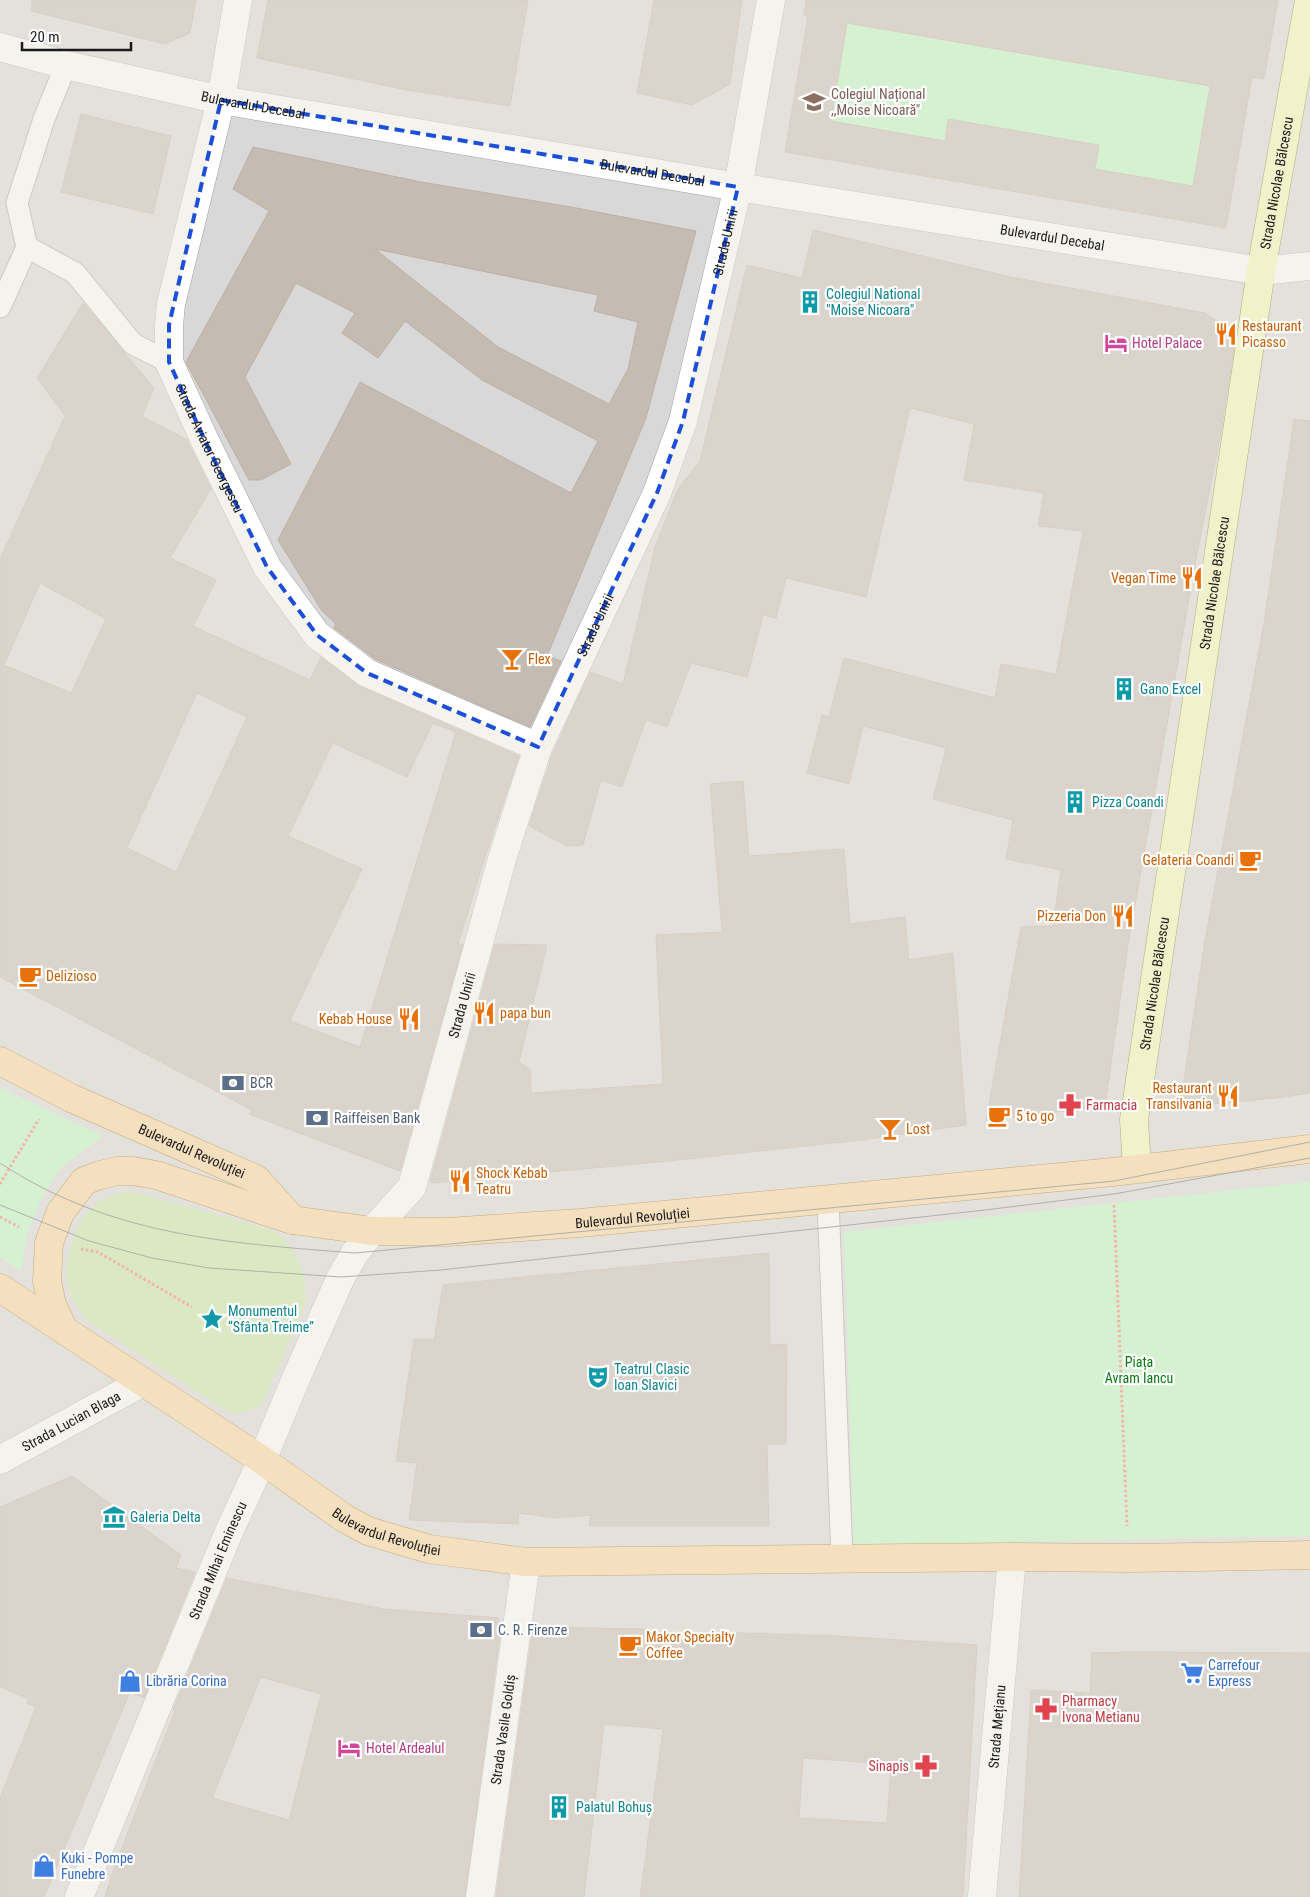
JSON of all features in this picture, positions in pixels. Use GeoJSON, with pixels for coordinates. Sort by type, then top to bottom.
{"type":"FeatureCollection","features":[{"type":"Feature","properties":{"kind":"main road","name":"Strada Nicolae Bălcescu"},"geometry":{"type":"LineString","coordinates":[[1125,1170],[1261,271],[1309,0]]}},
{"type":"Feature","properties":{"kind":"main road","name":"Bulevardul Revoluției"},"geometry":{"type":"LineString","coordinates":[[0,1061],[56,1091],[256,1179],[293,1220],[372,1231],[448,1232],[580,1223],[828,1200]]}},
{"type":"Feature","properties":{"kind":"main road"},"geometry":{"type":"LineString","coordinates":[[828,1200],[1310,1149]]}},
{"type":"Feature","properties":{"kind":"main road"},"geometry":{"type":"LineString","coordinates":[[64,1330],[52,1305],[47,1281],[49,1243],[60,1212],[84,1181],[117,1171],[133,1170],[156,1174],[293,1220]]}},
{"type":"Feature","properties":{"kind":"main road","name":"Bulevardul Revoluției"},"geometry":{"type":"LineString","coordinates":[[0,1288],[262,1460],[344,1518],[368,1531],[429,1549],[526,1562],[842,1558]]}},
{"type":"Feature","properties":{"kind":"main road"},"geometry":{"type":"LineString","coordinates":[[842,1558],[1130,1558],[1310,1555]]}},
{"type":"Feature","properties":{"kind":"street","name":"Strada Aviator Georgescu"},"geometry":{"type":"LineString","coordinates":[[238,0],[221,100],[171,304],[169,362],[206,443],[267,566],[317,635],[367,673],[538,747]]}},
{"type":"Feature","properties":{"kind":"street","name":"Strada Unirii"},"geometry":{"type":"LineString","coordinates":[[372,1231],[412,1187],[502,859],[538,747],[657,493],[683,421],[738,187],[771,0]]}},
{"type":"Feature","properties":{"kind":"street","name":"Bulevardul Decebal"},"geometry":{"type":"LineString","coordinates":[[0,48],[221,100],[738,187],[1261,271],[1310,266]]}},
{"type":"Feature","properties":{"kind":"street","name":"Strada Mihai Eminescu"},"geometry":{"type":"LineString","coordinates":[[79,1897],[228,1534],[341,1277],[354,1253],[372,1231]]}},
{"type":"Feature","properties":{"kind":"street","name":"Strada Lucian Blaga"},"geometry":{"type":"LineString","coordinates":[[0,1460],[143,1382]]}},
{"type":"Feature","properties":{"kind":"street","name":"Strada Mețianu"},"geometry":{"type":"LineString","coordinates":[[982,1897],[1012,1557]]}},
{"type":"Feature","properties":{"kind":"street","name":"Strada Vasile Goldiș"},"geometry":{"type":"LineString","coordinates":[[480,1897],[526,1562]]}},
{"type":"Feature","properties":{"kind":"lane"},"geometry":{"type":"LineString","coordinates":[[0,307],[27,247],[17,203],[44,119],[66,65]]}},
{"type":"Feature","properties":{"kind":"lane"},"geometry":{"type":"LineString","coordinates":[[27,247],[75,273],[133,344],[169,362]]}},
{"type":"Feature","properties":{"kind":"lane"},"geometry":{"type":"LineString","coordinates":[[828,1200],[842,1558]]}},
{"type":"Feature","properties":{"kind":"path"},"geometry":{"type":"LineString","coordinates":[[0,1184],[56,1091]]}},
{"type":"Feature","properties":{"kind":"path"},"geometry":{"type":"LineString","coordinates":[[1125,1170],[1127,1533]]}},
{"type":"Feature","properties":{"kind":"path"},"geometry":{"type":"LineString","coordinates":[[0,1217],[49,1243],[98,1252],[192,1307]]}},
{"type":"Feature","properties":{"kind":"highlighted area"},"geometry":{"type":"Polygon","coordinates":[[[221,100],[738,187],[683,421],[657,493],[538,747],[367,673],[317,635],[267,567],[206,443],[169,362],[169,325],[221,100]]]}},
{"type":"Feature","properties":{"kind":"shaded area"},"geometry":{"type":"Polygon","coordinates":[[[0,0],[1310,0],[1310,1897],[0,1897],[0,0]]]}},
{"type":"Feature","properties":{"kind":"green space"},"geometry":{"type":"Polygon","coordinates":[[[847,23],[1210,86],[1193,186],[1095,169],[1099,145],[945,141],[831,121],[847,23]]]}},
{"type":"Feature","properties":{"kind":"green space"},"geometry":{"type":"Polygon","coordinates":[[[0,1088],[103,1136],[60,1168],[40,1201],[27,1235],[21,1271],[0,1257],[0,1088]]]}},
{"type":"Feature","properties":{"kind":"green space","name":"Piața Avram Iancu"},"geometry":{"type":"Polygon","coordinates":[[[1310,1182],[1310,1536],[854,1545],[844,1232],[1310,1182]]]}},
{"type":"Feature","properties":{"kind":"green space"},"geometry":{"type":"Polygon","coordinates":[[[123,1192],[135,1192],[267,1229],[281,1236],[287,1242],[297,1259],[304,1277],[305,1305],[262,1404],[244,1413],[225,1410],[86,1320],[69,1290],[67,1265],[69,1253],[83,1218],[90,1209],[101,1200],[123,1192]]]}},
{"type":"Feature","properties":{"kind":"building"},"geometry":{"type":"Polygon","coordinates":[[[32,0],[196,0],[190,33],[165,44],[31,11],[32,0]]]}},
{"type":"Feature","properties":{"kind":"building"},"geometry":{"type":"Polygon","coordinates":[[[268,0],[528,0],[510,106],[406,90],[257,58],[268,0]]]}},
{"type":"Feature","properties":{"kind":"building"},"geometry":{"type":"Polygon","coordinates":[[[654,0],[742,0],[730,84],[692,105],[637,93],[654,0]]]}},
{"type":"Feature","properties":{"kind":"building","name":"Colegiul Național ,,Moise Nicoară\""},"geometry":{"type":"Polygon","coordinates":[[[806,0],[1278,0],[1264,79],[1252,77],[1226,228],[785,152],[808,16],[804,16],[806,0]],[[847,23],[831,121],[945,141],[948,119],[1099,145],[1095,169],[1193,186],[1210,86],[847,23]]]}},
{"type":"Feature","properties":{"kind":"building"},"geometry":{"type":"Polygon","coordinates":[[[81,114],[171,136],[153,214],[61,192],[81,114]]]}},
{"type":"Feature","properties":{"kind":"building"},"geometry":{"type":"Polygon","coordinates":[[[253,147],[421,182],[571,207],[696,231],[646,418],[547,656],[561,661],[530,727],[375,659],[334,628],[336,624],[322,611],[278,540],[360,382],[571,493],[598,441],[482,380],[405,321],[378,358],[342,333],[355,313],[296,283],[245,377],[291,464],[261,480],[249,480],[186,362],[269,211],[233,189],[253,147]],[[375,249],[498,347],[609,404],[628,369],[638,322],[594,311],[598,295],[375,249]]]}},
{"type":"Feature","properties":{"kind":"building"},"geometry":{"type":"Polygon","coordinates":[[[813,230],[1011,277],[1205,313],[1236,335],[1221,432],[1197,554],[1128,945],[1105,1106],[986,1121],[1021,927],[1053,926],[1061,870],[1006,859],[1013,820],[933,799],[946,748],[863,726],[849,784],[807,773],[822,715],[829,717],[844,658],[995,698],[1001,664],[1056,674],[1083,531],[1038,526],[1044,493],[964,480],[974,424],[910,408],[866,597],[786,578],[776,618],[763,615],[747,677],[691,663],[667,727],[646,720],[622,787],[601,780],[583,845],[567,846],[529,826],[553,753],[590,672],[623,684],[655,547],[678,489],[700,461],[747,265],[802,278],[813,230]]]}},
{"type":"Feature","properties":{"kind":"building"},"geometry":{"type":"Polygon","coordinates":[[[83,303],[154,388],[142,416],[187,440],[211,489],[170,558],[216,580],[193,626],[310,680],[321,657],[361,687],[519,756],[458,944],[463,944],[400,1171],[249,1114],[252,1110],[0,977],[0,559],[65,416],[37,378],[83,303]],[[40,583],[4,665],[71,693],[106,619],[40,583]],[[197,693],[127,848],[176,872],[247,717],[197,693]],[[433,723],[407,777],[333,743],[288,836],[362,869],[290,1021],[360,1047],[456,732],[433,723]]]}},
{"type":"Feature","properties":{"kind":"building"},"geometry":{"type":"Polygon","coordinates":[[[1294,419],[1310,421],[1310,1093],[1180,1107],[1205,940],[1264,623],[1294,419]]]}},
{"type":"Feature","properties":{"kind":"building"},"geometry":{"type":"Polygon","coordinates":[[[743,781],[749,856],[844,849],[850,924],[905,917],[909,960],[953,953],[966,1125],[861,1140],[668,1161],[430,1182],[495,944],[547,945],[519,1062],[531,1070],[531,1093],[663,1084],[656,935],[722,932],[710,784],[743,781]]]}},
{"type":"Feature","properties":{"kind":"building","name":"Teatrul Clasic Ioan Slavici"},"geometry":{"type":"Polygon","coordinates":[[[769,1253],[770,1345],[787,1344],[786,1444],[767,1444],[769,1526],[589,1526],[591,1515],[554,1518],[519,1513],[518,1524],[409,1520],[417,1463],[396,1461],[414,1339],[434,1340],[443,1285],[769,1253]]]}},
{"type":"Feature","properties":{"kind":"building"},"geometry":{"type":"Polygon","coordinates":[[[72,1476],[181,1555],[176,1568],[195,1572],[144,1698],[130,1692],[44,1897],[0,1897],[0,1798],[36,1707],[27,1703],[29,1699],[0,1687],[0,1507],[72,1476]]]}},
{"type":"Feature","properties":{"kind":"building","name":"Hotel Ardealul"},"geometry":{"type":"Polygon","coordinates":[[[227,1578],[384,1609],[499,1618],[498,1626],[501,1626],[465,1897],[105,1897],[114,1868],[175,1711],[173,1710],[227,1578]],[[261,1677],[212,1798],[289,1820],[321,1694],[261,1677]]]}},
{"type":"Feature","properties":{"kind":"building"},"geometry":{"type":"Polygon","coordinates":[[[533,1627],[644,1629],[644,1638],[711,1642],[710,1632],[837,1636],[977,1645],[963,1897],[640,1897],[663,1729],[604,1724],[584,1897],[496,1897],[533,1627]],[[803,1758],[799,1818],[887,1823],[891,1764],[803,1758]]]}},
{"type":"Feature","properties":{"kind":"building"},"geometry":{"type":"Polygon","coordinates":[[[1092,1653],[1310,1653],[1310,1897],[1019,1897],[1031,1690],[1090,1693],[1092,1653]]]}},
{"type":"Feature","properties":{"kind":"tram line"},"geometry":{"type":"LineString","coordinates":[[0,1163],[42,1187],[84,1206],[127,1221],[171,1232],[215,1239],[355,1253],[1114,1181],[1310,1142]]}},
{"type":"Feature","properties":{"kind":"tram line"},"geometry":{"type":"LineString","coordinates":[[0,1205],[89,1241],[152,1258],[209,1268],[341,1277],[441,1270],[985,1210],[1114,1194],[1310,1158]]}},
{"type":"Feature","properties":{"kind":"place","name":"Colegiul Național ,,Moise Nicoară\""},"geometry":{"type":"Point","coordinates":[814,102]}},
{"type":"Feature","properties":{"kind":"place","name":"Colegiul National \"Moise Nicoara\""},"geometry":{"type":"Point","coordinates":[810,302]}},
{"type":"Feature","properties":{"kind":"place","name":"Restaurant Picasso"},"geometry":{"type":"Point","coordinates":[1226,334]}},
{"type":"Feature","properties":{"kind":"place","name":"Hotel Palace"},"geometry":{"type":"Point","coordinates":[1116,343]}},
{"type":"Feature","properties":{"kind":"place","name":"Vegan Time"},"geometry":{"type":"Point","coordinates":[1192,578]}},
{"type":"Feature","properties":{"kind":"place","name":"Flex"},"geometry":{"type":"Point","coordinates":[512,659]}},
{"type":"Feature","properties":{"kind":"place","name":"Gano Excel"},"geometry":{"type":"Point","coordinates":[1124,689]}},
{"type":"Feature","properties":{"kind":"place","name":"Pizza Coandi"},"geometry":{"type":"Point","coordinates":[1075,802]}},
{"type":"Feature","properties":{"kind":"place","name":"Gelateria Coandi"},"geometry":{"type":"Point","coordinates":[1250,860]}},
{"type":"Feature","properties":{"kind":"place","name":"Pizzeria Don"},"geometry":{"type":"Point","coordinates":[1123,916]}},
{"type":"Feature","properties":{"kind":"place","name":"Delizioso"},"geometry":{"type":"Point","coordinates":[30,976]}},
{"type":"Feature","properties":{"kind":"place","name":"papa bun"},"geometry":{"type":"Point","coordinates":[484,1013]}},
{"type":"Feature","properties":{"kind":"place","name":"Kebab House"},"geometry":{"type":"Point","coordinates":[409,1019]}},
{"type":"Feature","properties":{"kind":"place","name":"BCR"},"geometry":{"type":"Point","coordinates":[233,1083]}},
{"type":"Feature","properties":{"kind":"place","name":"Restaurant Transilvania"},"geometry":{"type":"Point","coordinates":[1228,1096]}},
{"type":"Feature","properties":{"kind":"place","name":"Farmacia"},"geometry":{"type":"Point","coordinates":[1070,1105]}},
{"type":"Feature","properties":{"kind":"place","name":"5 to go"},"geometry":{"type":"Point","coordinates":[999,1116]}},
{"type":"Feature","properties":{"kind":"place","name":"Raiffeisen Bank"},"geometry":{"type":"Point","coordinates":[317,1118]}},
{"type":"Feature","properties":{"kind":"place","name":"Lost"},"geometry":{"type":"Point","coordinates":[890,1129]}},
{"type":"Feature","properties":{"kind":"place","name":"Shock Kebab Teatru"},"geometry":{"type":"Point","coordinates":[460,1181]}},
{"type":"Feature","properties":{"kind":"place","name":"Monumentul “Sfânta Treime”"},"geometry":{"type":"Point","coordinates":[212,1319]}},
{"type":"Feature","properties":{"kind":"place","name":"Teatrul Clasic Ioan Slavici"},"geometry":{"type":"Point","coordinates":[598,1377]}},
{"type":"Feature","properties":{"kind":"place","name":"Galeria Delta"},"geometry":{"type":"Point","coordinates":[114,1517]}},
{"type":"Feature","properties":{"kind":"place","name":"C. R. Firenze"},"geometry":{"type":"Point","coordinates":[481,1630]}},
{"type":"Feature","properties":{"kind":"place","name":"Makor Specialty Coffee"},"geometry":{"type":"Point","coordinates":[630,1645]}},
{"type":"Feature","properties":{"kind":"place","name":"Carrefour Express"},"geometry":{"type":"Point","coordinates":[1192,1673]}},
{"type":"Feature","properties":{"kind":"place","name":"Librăria Corina"},"geometry":{"type":"Point","coordinates":[130,1681]}},
{"type":"Feature","properties":{"kind":"place","name":"Pharmacy Ivona Metianu"},"geometry":{"type":"Point","coordinates":[1046,1709]}},
{"type":"Feature","properties":{"kind":"place","name":"Hotel Ardealul"},"geometry":{"type":"Point","coordinates":[349,1748]}},
{"type":"Feature","properties":{"kind":"place","name":"Sinapis"},"geometry":{"type":"Point","coordinates":[926,1766]}},
{"type":"Feature","properties":{"kind":"place","name":"Palatul Bohuș"},"geometry":{"type":"Point","coordinates":[559,1807]}},
{"type":"Feature","properties":{"kind":"place","name":"Kuki - Pompe Funebre"},"geometry":{"type":"Point","coordinates":[44,1866]}}]}
